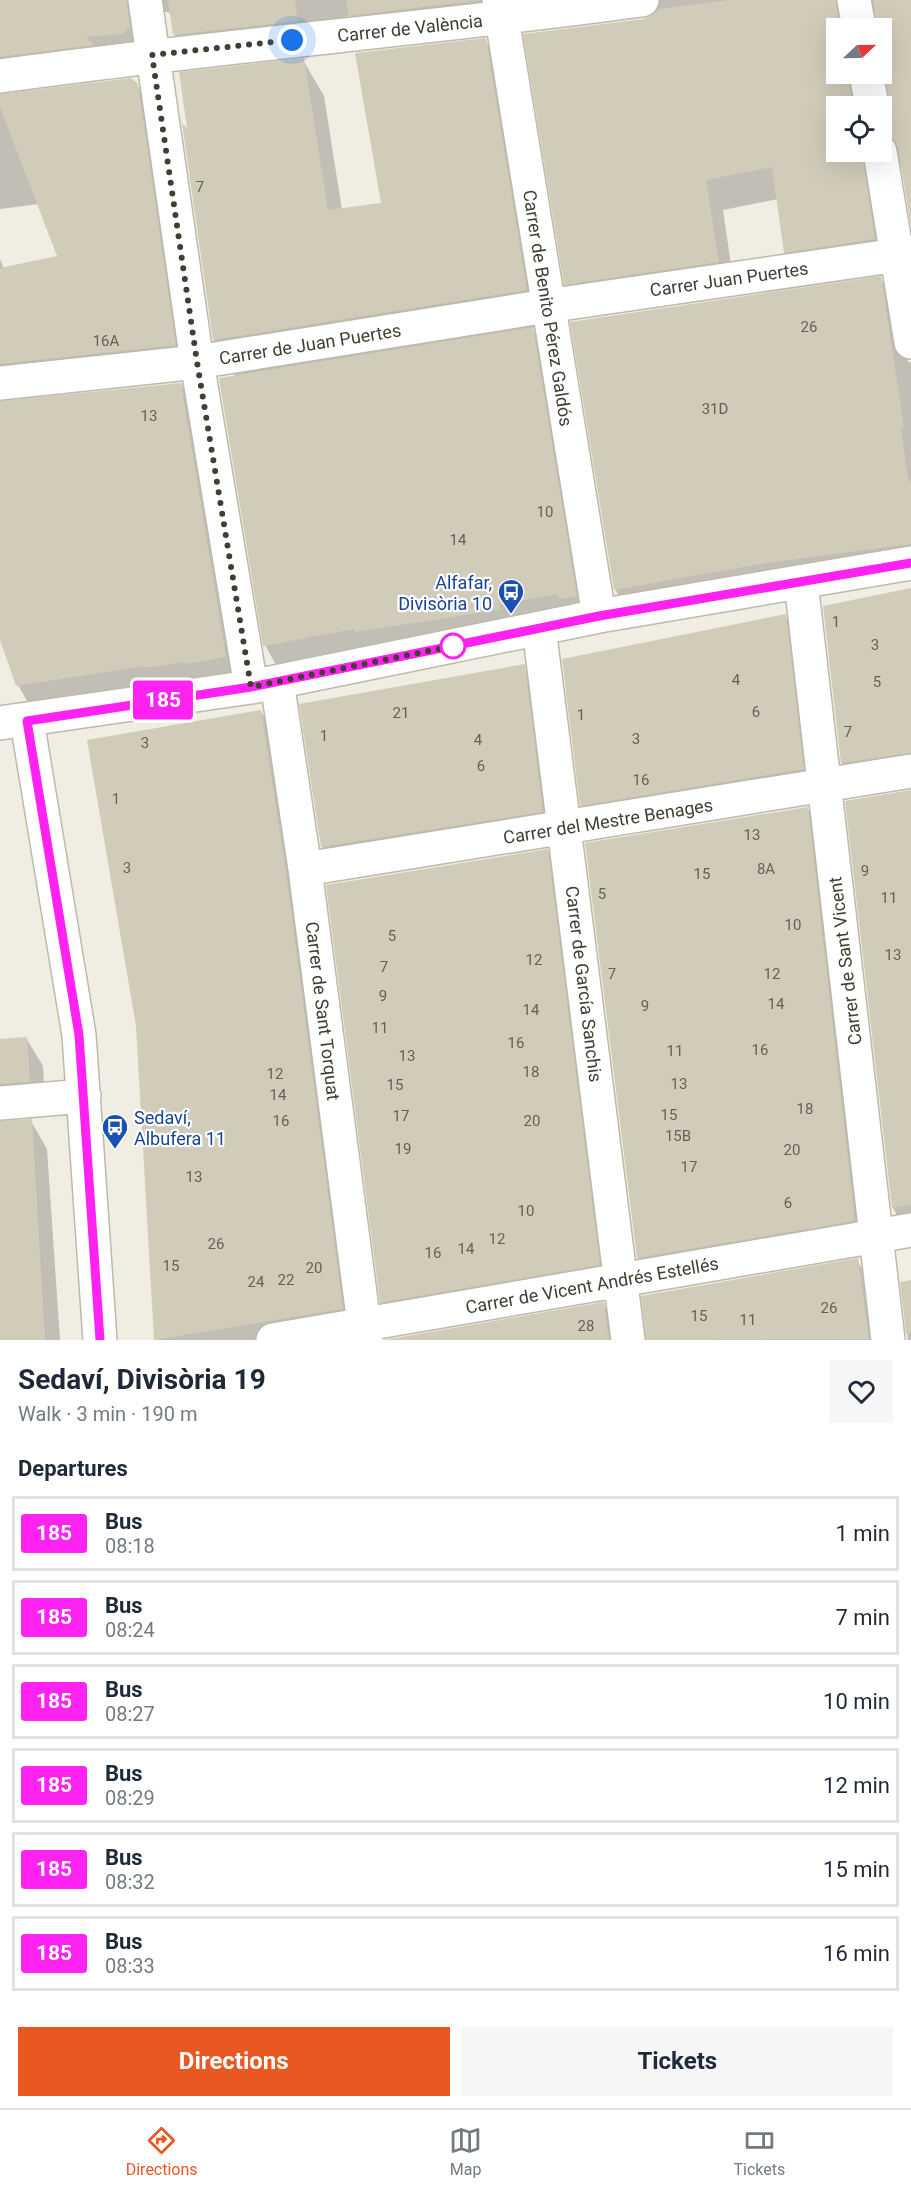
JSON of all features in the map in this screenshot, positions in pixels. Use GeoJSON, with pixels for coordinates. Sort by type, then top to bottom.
{"type":"FeatureCollection","features":[{"type":"Feature","properties":{"kind":"street","name":"Carrer de Sant Torquat"},"geometry":{"type":"LineString","coordinates":[[145,0],[197,362],[305,868],[365,1333]]}},
{"type":"Feature","properties":{"kind":"street","name":"Carrer de València"},"geometry":{"type":"LineString","coordinates":[[0,76],[500,10],[642,0]]}},
{"type":"Feature","properties":{"kind":"street"},"geometry":{"type":"LineString","coordinates":[[854,0],[857,18]]}},
{"type":"Feature","properties":{"kind":"street","name":"Carrer de Benito Pérez Galdós"},"geometry":{"type":"LineString","coordinates":[[500,10],[599,616]]}},
{"type":"Feature","properties":{"kind":"street"},"geometry":{"type":"LineString","coordinates":[[882,162],[904,254],[911,342]]}},
{"type":"Feature","properties":{"kind":"street","name":"Carrer Juan Puertes"},"geometry":{"type":"LineString","coordinates":[[547,306],[904,254]]}},
{"type":"Feature","properties":{"kind":"street","name":"Carrer de Juan Puertes"},"geometry":{"type":"LineString","coordinates":[[0,382],[197,362],[547,306]]}},
{"type":"Feature","properties":{"kind":"street"},"geometry":{"type":"LineString","coordinates":[[100,1340],[79,1035],[13,722],[264,684],[599,616],[911,563]]}},
{"type":"Feature","properties":{"kind":"street","name":"Carrer de Sant Vicent"},"geometry":{"type":"LineString","coordinates":[[801,582],[888,1340]]}},
{"type":"Feature","properties":{"kind":"street","name":"Carrer de García Sanchis"},"geometry":{"type":"LineString","coordinates":[[539,628],[628,1340]]}},
{"type":"Feature","properties":{"kind":"street","name":"Carrer del Mestre Benages"},"geometry":{"type":"LineString","coordinates":[[305,868],[911,771]]}},
{"type":"Feature","properties":{"kind":"street"},"geometry":{"type":"LineString","coordinates":[[0,1103],[84,1096]]}},
{"type":"Feature","properties":{"kind":"street","name":"Carrer de Vicent Andrés Estellés"},"geometry":{"type":"LineString","coordinates":[[273,1340],[365,1333],[620,1280],[911,1230]]}},
{"type":"Feature","properties":{"kind":"building"},"geometry":{"type":"Polygon","coordinates":[[[0,0],[127,0],[130,26],[123,34],[86,37],[94,45],[0,57],[0,0]]]}},
{"type":"Feature","properties":{"kind":"building"},"geometry":{"type":"Polygon","coordinates":[[[168,0],[295,0],[298,21],[173,35],[168,0]]]}},
{"type":"Feature","properties":{"kind":"building"},"geometry":{"type":"Polygon","coordinates":[[[346,0],[481,0],[349,16],[346,0]]]}},
{"type":"Feature","properties":{"kind":"building"},"geometry":{"type":"Polygon","coordinates":[[[730,0],[836,0],[839,18],[826,18],[826,84],[850,84],[851,96],[826,96],[826,162],[863,162],[875,239],[784,253],[772,167],[706,180],[719,262],[564,285],[523,34],[644,19],[653,15],[658,9],[730,0]]]}},
{"type":"Feature","properties":{"kind":"building"},"geometry":{"type":"Polygon","coordinates":[[[873,0],[911,0],[911,226],[898,148],[892,139],[892,96],[889,96],[886,84],[892,84],[892,18],[876,18],[873,0]]]}},
{"type":"Feature","properties":{"kind":"building"},"geometry":{"type":"Polygon","coordinates":[[[486,38],[527,290],[213,340],[182,123],[187,128],[179,72],[304,58],[328,210],[381,203],[355,53],[486,38]]]}},
{"type":"Feature","properties":{"kind":"building"},"geometry":{"type":"Polygon","coordinates":[[[131,78],[138,84],[176,345],[0,364],[0,268],[57,256],[0,107],[0,94],[131,78]]]}},
{"type":"Feature","properties":{"kind":"building"},"geometry":{"type":"Polygon","coordinates":[[[881,276],[904,427],[901,427],[908,481],[911,481],[911,544],[766,563],[614,590],[570,322],[881,276]]]}},
{"type":"Feature","properties":{"kind":"building"},"geometry":{"type":"Polygon","coordinates":[[[533,327],[577,596],[559,599],[558,594],[499,605],[500,609],[355,632],[354,629],[263,646],[219,378],[533,327]]]}},
{"type":"Feature","properties":{"kind":"building"},"geometry":{"type":"Polygon","coordinates":[[[181,383],[226,657],[185,664],[184,662],[146,668],[145,666],[16,686],[0,640],[0,401],[181,383]]]}},
{"type":"Feature","properties":{"kind":"building"},"geometry":{"type":"Polygon","coordinates":[[[911,588],[911,753],[841,763],[823,606],[911,588]]]}},
{"type":"Feature","properties":{"kind":"building"},"geometry":{"type":"Polygon","coordinates":[[[786,614],[804,769],[580,806],[562,659],[786,614]]]}},
{"type":"Feature","properties":{"kind":"building"},"geometry":{"type":"Polygon","coordinates":[[[525,664],[543,812],[321,847],[299,704],[525,664]]]}},
{"type":"Feature","properties":{"kind":"building"},"geometry":{"type":"Polygon","coordinates":[[[261,710],[286,872],[343,1309],[154,1340],[136,1026],[87,740],[261,710]]]}},
{"type":"Feature","properties":{"kind":"building"},"geometry":{"type":"Polygon","coordinates":[[[911,790],[911,1205],[892,1208],[845,801],[911,790]]]}},
{"type":"Feature","properties":{"kind":"building"},"geometry":{"type":"Polygon","coordinates":[[[808,807],[855,1221],[637,1258],[585,843],[808,807]]]}},
{"type":"Feature","properties":{"kind":"building"},"geometry":{"type":"Polygon","coordinates":[[[548,849],[600,1265],[380,1303],[326,885],[548,849]]]}},
{"type":"Feature","properties":{"kind":"building"},"geometry":{"type":"Polygon","coordinates":[[[27,1037],[30,1082],[0,1084],[0,1039],[27,1037]]]}},
{"type":"Feature","properties":{"kind":"building"},"geometry":{"type":"Polygon","coordinates":[[[32,1119],[45,1340],[0,1340],[0,1121],[32,1119]]]}},
{"type":"Feature","properties":{"kind":"building"},"geometry":{"type":"Polygon","coordinates":[[[858,1258],[869,1339],[646,1340],[641,1296],[858,1258]]]}},
{"type":"Feature","properties":{"kind":"building"},"geometry":{"type":"Polygon","coordinates":[[[911,1280],[911,1332],[906,1333],[900,1282],[911,1280]]]}},
{"type":"Feature","properties":{"kind":"building"},"geometry":{"type":"Polygon","coordinates":[[[604,1302],[609,1340],[384,1340],[604,1302]]]}},
{"type":"Feature","properties":{"kind":"bus line","name":"185"},"geometry":{"type":"LineString","coordinates":[[100,1340],[79,1035],[57,890],[27,721],[251,687],[599,616],[911,563]]}},
{"type":"Feature","properties":{"kind":"place","name":"Alfafar, Divisòria 10"},"geometry":{"type":"Point","coordinates":[511,615]}},
{"type":"Feature","properties":{"kind":"place","name":"Sedaví, Albufera 11"},"geometry":{"type":"Point","coordinates":[115,1150]}},
{"type":"Feature","properties":{"kind":"route"},"geometry":{"type":"LineString","coordinates":[[292,40],[152,55],[197,362],[251,687],[453,646]]}}]}
